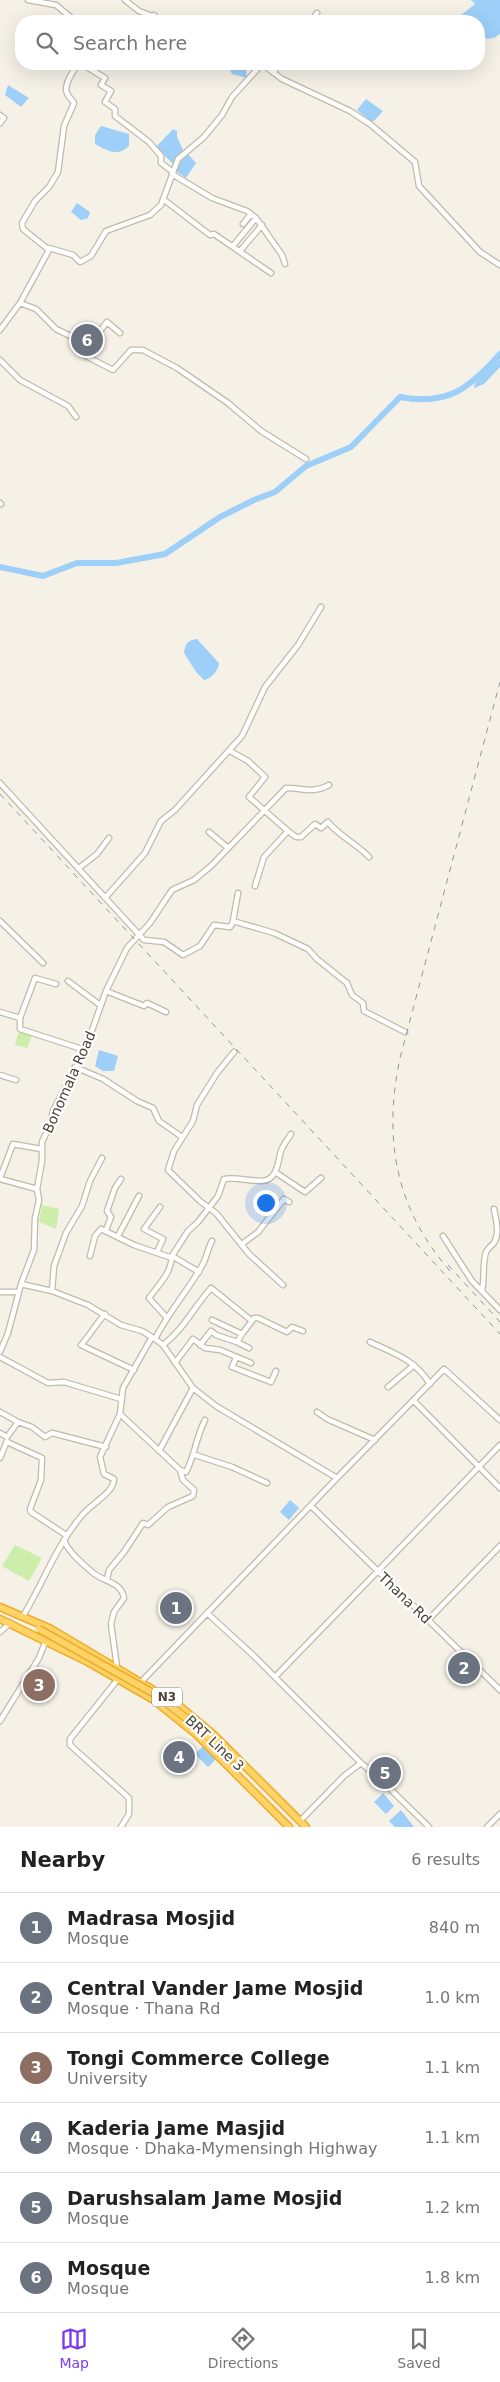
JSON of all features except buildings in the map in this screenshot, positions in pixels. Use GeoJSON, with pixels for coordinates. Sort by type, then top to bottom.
{"type":"FeatureCollection","features":[{"type":"Feature","properties":{"kind":"highway","name":"N3"},"geometry":{"type":"LineString","coordinates":[[0,1607],[51,1629],[142,1681],[177,1704],[214,1735],[300,1824],[306,1827]]}},
{"type":"Feature","properties":{"kind":"highway","name":"N3"},"geometry":{"type":"LineString","coordinates":[[0,1619],[46,1640],[154,1700],[183,1722],[289,1827]]}},
{"type":"Feature","properties":{"kind":"highway","name":"BRT Line 3"},"geometry":{"type":"LineString","coordinates":[[39,1629],[168,1702],[300,1824]]}},
{"type":"Feature","properties":{"kind":"street"},"geometry":{"type":"LineString","coordinates":[[28,0],[56,4],[68,15]]}},
{"type":"Feature","properties":{"kind":"street"},"geometry":{"type":"LineString","coordinates":[[125,0],[139,11],[154,15]]}},
{"type":"Feature","properties":{"kind":"street"},"geometry":{"type":"LineString","coordinates":[[75,70],[71,74],[66,88],[66,92],[74,100],[74,104],[64,126],[60,168],[22,223],[23,229],[49,248],[73,255],[80,262],[91,256],[106,232],[150,215],[161,205],[178,159],[204,137],[222,115],[232,97],[257,70]]}},
{"type":"Feature","properties":{"kind":"street"},"geometry":{"type":"LineString","coordinates":[[90,70],[104,78],[102,85],[111,91],[105,102],[115,109],[115,116],[149,142],[161,156],[160,163],[172,173],[212,198],[251,214],[256,218],[282,255],[285,264]]}},
{"type":"Feature","properties":{"kind":"street"},"geometry":{"type":"LineString","coordinates":[[271,70],[282,79],[364,119],[415,162],[419,186],[480,252],[500,265]]}},
{"type":"Feature","properties":{"kind":"street"},"geometry":{"type":"LineString","coordinates":[[0,115],[4,118],[0,123]]}},
{"type":"Feature","properties":{"kind":"street"},"geometry":{"type":"LineString","coordinates":[[164,199],[210,235],[214,234],[271,273]]}},
{"type":"Feature","properties":{"kind":"street"},"geometry":{"type":"LineString","coordinates":[[243,224],[251,214]]}},
{"type":"Feature","properties":{"kind":"street"},"geometry":{"type":"LineString","coordinates":[[233,246],[256,218]]}},
{"type":"Feature","properties":{"kind":"street"},"geometry":{"type":"LineString","coordinates":[[240,251],[262,225]]}},
{"type":"Feature","properties":{"kind":"street"},"geometry":{"type":"LineString","coordinates":[[0,330],[20,303],[49,248]]}},
{"type":"Feature","properties":{"kind":"street"},"geometry":{"type":"LineString","coordinates":[[20,303],[36,309],[56,329],[89,345]]}},
{"type":"Feature","properties":{"kind":"street"},"geometry":{"type":"LineString","coordinates":[[120,333],[107,322],[89,345],[84,355],[113,370],[131,350],[143,350],[177,368],[228,403],[261,430],[306,458]]}},
{"type":"Feature","properties":{"kind":"street"},"geometry":{"type":"LineString","coordinates":[[0,360],[20,380],[68,406],[76,416]]}},
{"type":"Feature","properties":{"kind":"street"},"geometry":{"type":"LineString","coordinates":[[106,898],[145,853],[161,821],[175,810],[230,752],[242,736],[265,687],[298,645],[321,608]]}},
{"type":"Feature","properties":{"kind":"street"},"geometry":{"type":"LineString","coordinates":[[230,752],[248,761],[265,777],[249,796],[288,831],[296,837],[301,837],[315,824],[321,828],[328,822],[338,833],[354,842],[369,857]]}},
{"type":"Feature","properties":{"kind":"street"},"geometry":{"type":"LineString","coordinates":[[0,783],[139,936],[149,942],[164,942],[183,955],[200,946],[214,925],[227,928],[234,921]]}},
{"type":"Feature","properties":{"kind":"street","name":"Bonomala Road"},"geometry":{"type":"LineString","coordinates":[[0,1352],[8,1333],[18,1292],[34,1250],[35,1218],[39,1200],[37,1189],[42,1156],[41,1149],[53,1111],[84,1050],[100,1005],[127,948],[139,936],[172,890],[194,880],[211,866],[288,787],[305,791],[317,790],[329,785]]}},
{"type":"Feature","properties":{"kind":"street"},"geometry":{"type":"LineString","coordinates":[[255,886],[264,856],[288,831]]}},
{"type":"Feature","properties":{"kind":"street"},"geometry":{"type":"LineString","coordinates":[[209,832],[228,848]]}},
{"type":"Feature","properties":{"kind":"street"},"geometry":{"type":"LineString","coordinates":[[79,868],[97,854],[109,838]]}},
{"type":"Feature","properties":{"kind":"street"},"geometry":{"type":"LineString","coordinates":[[234,921],[232,918],[238,893]]}},
{"type":"Feature","properties":{"kind":"street"},"geometry":{"type":"LineString","coordinates":[[0,921],[44,963]]}},
{"type":"Feature","properties":{"kind":"street"},"geometry":{"type":"LineString","coordinates":[[234,921],[274,933],[308,949],[317,959],[347,983],[352,995],[363,1003],[364,1011],[405,1032]]}},
{"type":"Feature","properties":{"kind":"street"},"geometry":{"type":"LineString","coordinates":[[56,984],[35,978],[20,1018],[20,1029],[84,1050]]}},
{"type":"Feature","properties":{"kind":"street"},"geometry":{"type":"LineString","coordinates":[[68,981],[100,1005]]}},
{"type":"Feature","properties":{"kind":"street"},"geometry":{"type":"LineString","coordinates":[[106,991],[144,1006],[146,1003],[166,1012]]}},
{"type":"Feature","properties":{"kind":"street"},"geometry":{"type":"LineString","coordinates":[[0,1012],[20,1018]]}},
{"type":"Feature","properties":{"kind":"street"},"geometry":{"type":"LineString","coordinates":[[234,1052],[210,1083],[197,1105],[193,1121],[174,1151],[168,1170],[222,1219],[254,1260],[283,1285]]}},
{"type":"Feature","properties":{"kind":"street"},"geometry":{"type":"LineString","coordinates":[[75,1067],[103,1078],[137,1101],[153,1108],[159,1121],[182,1137]]}},
{"type":"Feature","properties":{"kind":"street"},"geometry":{"type":"LineString","coordinates":[[0,1075],[16,1080]]}},
{"type":"Feature","properties":{"kind":"street"},"geometry":{"type":"LineString","coordinates":[[167,1318],[149,1298],[162,1283],[171,1267],[172,1256],[188,1231],[218,1196],[224,1178],[246,1178],[263,1181],[275,1172],[280,1164],[282,1148],[291,1134]]}},
{"type":"Feature","properties":{"kind":"street"},"geometry":{"type":"LineString","coordinates":[[37,1189],[0,1179],[13,1144],[41,1149]]}},
{"type":"Feature","properties":{"kind":"street"},"geometry":{"type":"LineString","coordinates":[[52,1291],[54,1266],[66,1233],[82,1206],[90,1181],[102,1158]]}},
{"type":"Feature","properties":{"kind":"street"},"geometry":{"type":"LineString","coordinates":[[275,1172],[306,1192],[320,1178]]}},
{"type":"Feature","properties":{"kind":"street"},"geometry":{"type":"LineString","coordinates":[[106,1230],[111,1218],[107,1211],[110,1200],[121,1179]]}},
{"type":"Feature","properties":{"kind":"street"},"geometry":{"type":"LineString","coordinates":[[118,1236],[139,1196]]}},
{"type":"Feature","properties":{"kind":"street"},"geometry":{"type":"LineString","coordinates":[[242,1244],[258,1232],[284,1200],[289,1202]]}},
{"type":"Feature","properties":{"kind":"street"},"geometry":{"type":"LineString","coordinates":[[157,1252],[163,1239],[144,1229],[160,1207]]}},
{"type":"Feature","properties":{"kind":"street"},"geometry":{"type":"LineString","coordinates":[[482,1291],[485,1279],[486,1252],[494,1242],[498,1227],[494,1209]]}},
{"type":"Feature","properties":{"kind":"street"},"geometry":{"type":"LineString","coordinates":[[90,1256],[98,1231],[106,1230],[157,1252],[172,1256],[199,1272]]}},
{"type":"Feature","properties":{"kind":"street"},"geometry":{"type":"LineString","coordinates":[[443,1236],[464,1269],[500,1310]]}},
{"type":"Feature","properties":{"kind":"street"},"geometry":{"type":"LineString","coordinates":[[23,1616],[65,1538],[85,1512],[112,1486],[114,1478],[104,1474],[100,1457],[120,1414],[121,1399],[127,1380],[199,1272],[212,1241]]}},
{"type":"Feature","properties":{"kind":"street"},"geometry":{"type":"LineString","coordinates":[[21,1284],[52,1291],[88,1305],[121,1324],[142,1331],[154,1338],[163,1344],[193,1388],[216,1406],[337,1478]]}},
{"type":"Feature","properties":{"kind":"street"},"geometry":{"type":"LineString","coordinates":[[163,1344],[174,1336],[187,1322],[211,1288],[252,1321]]}},
{"type":"Feature","properties":{"kind":"street"},"geometry":{"type":"LineString","coordinates":[[1,1291],[18,1292]]}},
{"type":"Feature","properties":{"kind":"street"},"geometry":{"type":"LineString","coordinates":[[105,1314],[98,1321],[92,1334],[81,1346],[134,1370]]}},
{"type":"Feature","properties":{"kind":"street"},"geometry":{"type":"LineString","coordinates":[[237,1342],[254,1318],[258,1318],[287,1332],[292,1326],[303,1331]]}},
{"type":"Feature","properties":{"kind":"street"},"geometry":{"type":"LineString","coordinates":[[212,1320],[242,1334]]}},
{"type":"Feature","properties":{"kind":"street"},"geometry":{"type":"LineString","coordinates":[[200,1345],[211,1331],[249,1348]]}},
{"type":"Feature","properties":{"kind":"street"},"geometry":{"type":"LineString","coordinates":[[175,1363],[188,1348],[192,1339],[200,1345],[251,1363]]}},
{"type":"Feature","properties":{"kind":"street"},"geometry":{"type":"LineString","coordinates":[[370,1342],[399,1354],[414,1364],[430,1384]]}},
{"type":"Feature","properties":{"kind":"street"},"geometry":{"type":"LineString","coordinates":[[0,1357],[48,1383],[64,1382],[121,1399]]}},
{"type":"Feature","properties":{"kind":"street"},"geometry":{"type":"LineString","coordinates":[[236,1358],[232,1367],[271,1382],[276,1371]]}},
{"type":"Feature","properties":{"kind":"street"},"geometry":{"type":"LineString","coordinates":[[388,1387],[414,1364]]}},
{"type":"Feature","properties":{"kind":"street"},"geometry":{"type":"LineString","coordinates":[[142,1681],[444,1369],[500,1420]]}},
{"type":"Feature","properties":{"kind":"street"},"geometry":{"type":"LineString","coordinates":[[159,1451],[193,1388]]}},
{"type":"Feature","properties":{"kind":"street"},"geometry":{"type":"LineString","coordinates":[[414,1401],[500,1488]]}},
{"type":"Feature","properties":{"kind":"street"},"geometry":{"type":"LineString","coordinates":[[0,1412],[32,1428],[45,1437],[52,1433],[106,1447]]}},
{"type":"Feature","properties":{"kind":"street"},"geometry":{"type":"LineString","coordinates":[[317,1412],[326,1419],[375,1440]]}},
{"type":"Feature","properties":{"kind":"street"},"geometry":{"type":"LineString","coordinates":[[120,1414],[180,1470],[186,1472],[195,1455],[196,1442],[205,1420]]}},
{"type":"Feature","properties":{"kind":"street"},"geometry":{"type":"LineString","coordinates":[[0,1458],[7,1440],[18,1422]]}},
{"type":"Feature","properties":{"kind":"street"},"geometry":{"type":"LineString","coordinates":[[0,1433],[7,1440],[42,1458],[41,1480],[30,1509],[31,1512],[65,1538],[69,1549],[92,1572],[121,1588],[124,1598],[114,1612],[111,1624],[111,1636],[117,1667]]}},
{"type":"Feature","properties":{"kind":"street"},"geometry":{"type":"LineString","coordinates":[[275,1677],[500,1445]]}},
{"type":"Feature","properties":{"kind":"street"},"geometry":{"type":"LineString","coordinates":[[195,1455],[232,1467],[267,1483]]}},
{"type":"Feature","properties":{"kind":"street"},"geometry":{"type":"LineString","coordinates":[[106,1579],[109,1570],[124,1552],[143,1523],[148,1525],[168,1507],[193,1496],[194,1490],[183,1480],[180,1470]]}},
{"type":"Feature","properties":{"kind":"street","name":"Thana Rd"},"geometry":{"type":"LineString","coordinates":[[311,1506],[500,1690]]}},
{"type":"Feature","properties":{"kind":"street"},"geometry":{"type":"LineString","coordinates":[[428,1620],[500,1546]]}},
{"type":"Feature","properties":{"kind":"street"},"geometry":{"type":"LineString","coordinates":[[207,1613],[429,1827]]}},
{"type":"Feature","properties":{"kind":"street"},"geometry":{"type":"LineString","coordinates":[[0,1632],[10,1623]]}},
{"type":"Feature","properties":{"kind":"street"},"geometry":{"type":"LineString","coordinates":[[0,1721],[39,1658],[46,1640]]}},
{"type":"Feature","properties":{"kind":"street"},"geometry":{"type":"LineString","coordinates":[[118,1679],[70,1739],[70,1745],[129,1798],[129,1814],[121,1827]]}},
{"type":"Feature","properties":{"kind":"street"},"geometry":{"type":"LineString","coordinates":[[300,1824],[344,1776],[361,1763]]}},
{"type":"Feature","properties":{"kind":"street"},"geometry":{"type":"LineString","coordinates":[[487,1827],[500,1814]]}},
{"type":"Feature","properties":{"kind":"green space"},"geometry":{"type":"Polygon","coordinates":[[[19,1031],[32,1035],[27,1048],[15,1045],[19,1031]]]}},
{"type":"Feature","properties":{"kind":"green space"},"geometry":{"type":"Polygon","coordinates":[[[42,1205],[59,1209],[56,1229],[39,1222],[42,1205]]]}},
{"type":"Feature","properties":{"kind":"green space"},"geometry":{"type":"Polygon","coordinates":[[[15,1545],[42,1558],[29,1581],[2,1566],[15,1545]]]}},
{"type":"Feature","properties":{"kind":"water"},"geometry":{"type":"Polygon","coordinates":[[[471,0],[500,0],[500,34],[494,38],[486,39],[485,15],[461,15],[475,4],[471,0]]]}},
{"type":"Feature","properties":{"kind":"water"},"geometry":{"type":"Polygon","coordinates":[[[230,70],[247,70],[247,78],[232,74],[230,70]]]}},
{"type":"Feature","properties":{"kind":"water"},"geometry":{"type":"Polygon","coordinates":[[[8,85],[29,98],[21,107],[5,95],[8,85]]]}},
{"type":"Feature","properties":{"kind":"water"},"geometry":{"type":"Polygon","coordinates":[[[366,99],[383,111],[374,121],[371,121],[357,110],[366,99]]]}},
{"type":"Feature","properties":{"kind":"water"},"geometry":{"type":"Polygon","coordinates":[[[101,126],[129,134],[129,146],[120,151],[112,152],[95,144],[95,135],[101,126]]]}},
{"type":"Feature","properties":{"kind":"water"},"geometry":{"type":"Polygon","coordinates":[[[173,129],[177,131],[177,137],[183,150],[173,164],[156,147],[173,129]]]}},
{"type":"Feature","properties":{"kind":"water"},"geometry":{"type":"Polygon","coordinates":[[[187,153],[196,163],[186,178],[176,171],[176,168],[187,153]]]}},
{"type":"Feature","properties":{"kind":"water"},"geometry":{"type":"Polygon","coordinates":[[[77,203],[90,212],[88,218],[81,220],[71,212],[77,203]]]}},
{"type":"Feature","properties":{"kind":"water"},"geometry":{"type":"Polygon","coordinates":[[[500,359],[500,367],[484,384],[474,388],[475,383],[500,359]]]}},
{"type":"Feature","properties":{"kind":"water"},"geometry":{"type":"Polygon","coordinates":[[[197,639],[219,663],[214,674],[204,680],[196,672],[184,653],[188,643],[191,640],[197,639]]]}},
{"type":"Feature","properties":{"kind":"water"},"geometry":{"type":"Polygon","coordinates":[[[99,1050],[118,1056],[114,1071],[103,1071],[95,1066],[99,1050]]]}},
{"type":"Feature","properties":{"kind":"water"},"geometry":{"type":"Polygon","coordinates":[[[290,1500],[299,1508],[289,1520],[280,1512],[290,1500]]]}},
{"type":"Feature","properties":{"kind":"water"},"geometry":{"type":"Polygon","coordinates":[[[204,1745],[217,1758],[208,1767],[195,1754],[204,1745]]]}},
{"type":"Feature","properties":{"kind":"water"},"geometry":{"type":"Polygon","coordinates":[[[383,1793],[394,1806],[386,1814],[374,1802],[383,1793]]]}},
{"type":"Feature","properties":{"kind":"water"},"geometry":{"type":"Polygon","coordinates":[[[401,1810],[414,1827],[395,1827],[389,1821],[401,1810]]]}},
{"type":"Feature","properties":{"kind":"waterway"},"geometry":{"type":"LineString","coordinates":[[0,567],[43,576],[77,563],[116,563],[165,554],[220,517],[275,492],[306,466],[351,447],[400,397],[431,399],[444,397],[456,392],[478,377],[500,354]]}},
{"type":"Feature","properties":{"kind":"railway"},"geometry":{"type":"LineString","coordinates":[[450,1271],[431,1247],[417,1222],[406,1197],[398,1171],[394,1144],[395,1088],[400,1058],[500,682]]}},
{"type":"Feature","properties":{"kind":"railway"},"geometry":{"type":"LineString","coordinates":[[0,794],[500,1334]]}},
{"type":"Feature","properties":{"kind":"railway"},"geometry":{"type":"LineString","coordinates":[[448,1265],[500,1322]]}},
{"type":"Feature","properties":{"kind":"place","name":"Mosque"},"geometry":{"type":"Point","coordinates":[87,340]}},
{"type":"Feature","properties":{"kind":"place","name":"Madrasa Mosjid"},"geometry":{"type":"Point","coordinates":[176,1608]}},
{"type":"Feature","properties":{"kind":"place","name":"Central Vander Jame Mosjid"},"geometry":{"type":"Point","coordinates":[464,1668]}},
{"type":"Feature","properties":{"kind":"place","name":"Tongi Commerce College"},"geometry":{"type":"Point","coordinates":[39,1685]}},
{"type":"Feature","properties":{"kind":"place","name":"Kaderia Jame Masjid"},"geometry":{"type":"Point","coordinates":[179,1757]}},
{"type":"Feature","properties":{"kind":"place","name":"Darushsalam Jame Mosjid"},"geometry":{"type":"Point","coordinates":[385,1773]}}]}
